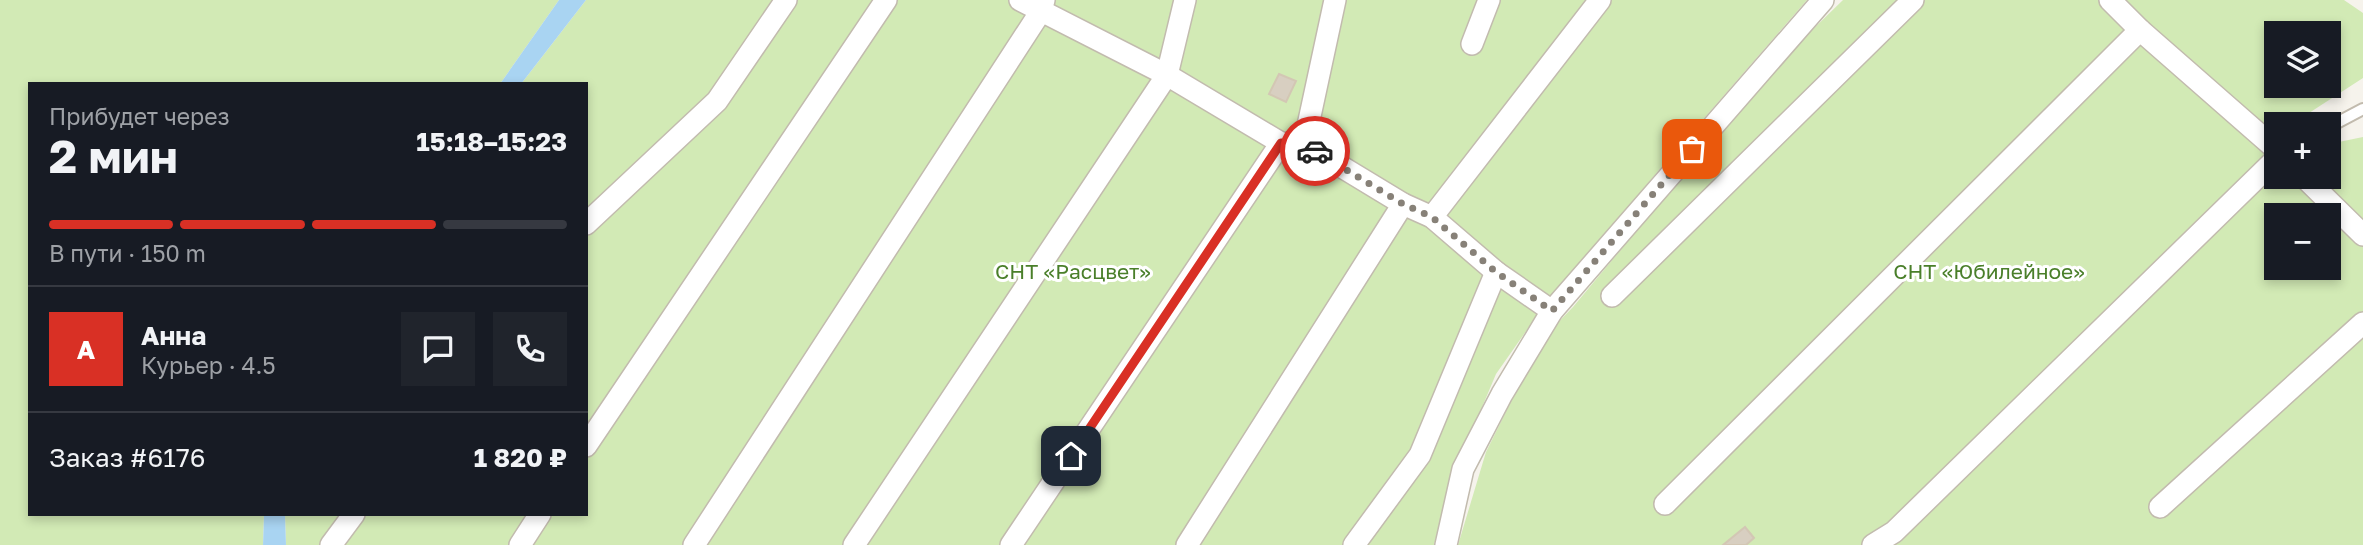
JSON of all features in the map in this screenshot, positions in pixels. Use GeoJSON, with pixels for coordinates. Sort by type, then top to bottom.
{"type":"FeatureCollection","features":[{"type":"Feature","properties":{"kind":"street"},"geometry":{"type":"LineString","coordinates":[[588,222],[717,101],[786,0]]}},
{"type":"Feature","properties":{"kind":"street"},"geometry":{"type":"LineString","coordinates":[[588,443],[886,0]]}},
{"type":"Feature","properties":{"kind":"street"},"geometry":{"type":"LineString","coordinates":[[1020,0],[1042,5],[1281,143],[1304,145],[1403,204],[1432,217],[1496,272],[1552,311]]}},
{"type":"Feature","properties":{"kind":"street"},"geometry":{"type":"LineString","coordinates":[[854,545],[1167,75],[1185,0]]}},
{"type":"Feature","properties":{"kind":"street"},"geometry":{"type":"LineString","coordinates":[[1304,145],[1335,0]]}},
{"type":"Feature","properties":{"kind":"street"},"geometry":{"type":"LineString","coordinates":[[1472,44],[1489,0]]}},
{"type":"Feature","properties":{"kind":"street"},"geometry":{"type":"LineString","coordinates":[[1432,217],[1600,0]]}},
{"type":"Feature","properties":{"kind":"street"},"geometry":{"type":"LineString","coordinates":[[1446,545],[1463,469],[1502,394],[1552,311],[1823,0]]}},
{"type":"Feature","properties":{"kind":"street"},"geometry":{"type":"LineString","coordinates":[[1612,296],[1913,0]]}},
{"type":"Feature","properties":{"kind":"street"},"geometry":{"type":"LineString","coordinates":[[2110,0],[2140,30],[2264,139]]}},
{"type":"Feature","properties":{"kind":"street"},"geometry":{"type":"LineString","coordinates":[[694,545],[1042,5]]}},
{"type":"Feature","properties":{"kind":"street"},"geometry":{"type":"LineString","coordinates":[[1665,505],[2140,30]]}},
{"type":"Feature","properties":{"kind":"street"},"geometry":{"type":"LineString","coordinates":[[1011,545],[1281,143]]}},
{"type":"Feature","properties":{"kind":"street"},"geometry":{"type":"LineString","coordinates":[[1873,545],[1896,538],[2264,171]]}},
{"type":"Feature","properties":{"kind":"street"},"geometry":{"type":"LineString","coordinates":[[2316,189],[2363,235]]}},
{"type":"Feature","properties":{"kind":"street"},"geometry":{"type":"LineString","coordinates":[[1187,545],[1403,204]]}},
{"type":"Feature","properties":{"kind":"street"},"geometry":{"type":"LineString","coordinates":[[1354,545],[1420,455],[1496,272]]}},
{"type":"Feature","properties":{"kind":"street"},"geometry":{"type":"LineString","coordinates":[[2160,507],[2363,323]]}},
{"type":"Feature","properties":{"kind":"street"},"geometry":{"type":"LineString","coordinates":[[331,545],[353,516]]}},
{"type":"Feature","properties":{"kind":"street"},"geometry":{"type":"LineString","coordinates":[[520,545],[539,516]]}},
{"type":"Feature","properties":{"kind":"lane"},"geometry":{"type":"LineString","coordinates":[[2341,121],[2363,109]]}},
{"type":"Feature","properties":{"kind":"green space"},"geometry":{"type":"Polygon","coordinates":[[[0,0],[559,0],[501,82],[28,82],[28,516],[264,516],[263,545],[0,545],[0,0]]]}},
{"type":"Feature","properties":{"kind":"green space","name":"СНТ «Расцвет»"},"geometry":{"type":"Polygon","coordinates":[[[586,0],[1807,0],[1536,317],[1496,374],[1449,486],[1434,545],[286,545],[285,516],[588,516],[588,82],[523,82],[586,0]]]}},
{"type":"Feature","properties":{"kind":"green space","name":"СНТ «Юбилейное»"},"geometry":{"type":"Polygon","coordinates":[[[1843,0],[2344,0],[2363,13],[2363,78],[2341,92],[2341,21],[2264,21],[2264,98],[2332,98],[2311,112],[2264,112],[2264,189],[2341,189],[2341,142],[2363,137],[2363,545],[1458,545],[1486,452],[1542,339],[1573,307],[1769,72],[1843,0]]]}},
{"type":"Feature","properties":{"kind":"water"},"geometry":{"type":"Polygon","coordinates":[[[559,0],[586,0],[523,82],[501,82],[559,0]]]}},
{"type":"Feature","properties":{"kind":"water"},"geometry":{"type":"Polygon","coordinates":[[[264,516],[285,516],[286,545],[263,545],[264,516]]]}},
{"type":"Feature","properties":{"kind":"building"},"geometry":{"type":"Polygon","coordinates":[[[1279,74],[1296,81],[1286,102],[1269,94],[1279,74]]]}},
{"type":"Feature","properties":{"kind":"building"},"geometry":{"type":"Polygon","coordinates":[[[1745,527],[1754,538],[1746,545],[1723,545],[1745,527]]]}},
{"type":"Feature","properties":{"kind":"way so far"},"geometry":{"type":"LineString","coordinates":[[1315,151],[1403,204],[1432,217],[1496,272],[1552,311],[1692,149]]}},
{"type":"Feature","properties":{"kind":"route"},"geometry":{"type":"LineString","coordinates":[[1071,456],[1281,143],[1304,145],[1315,151]]}}]}
